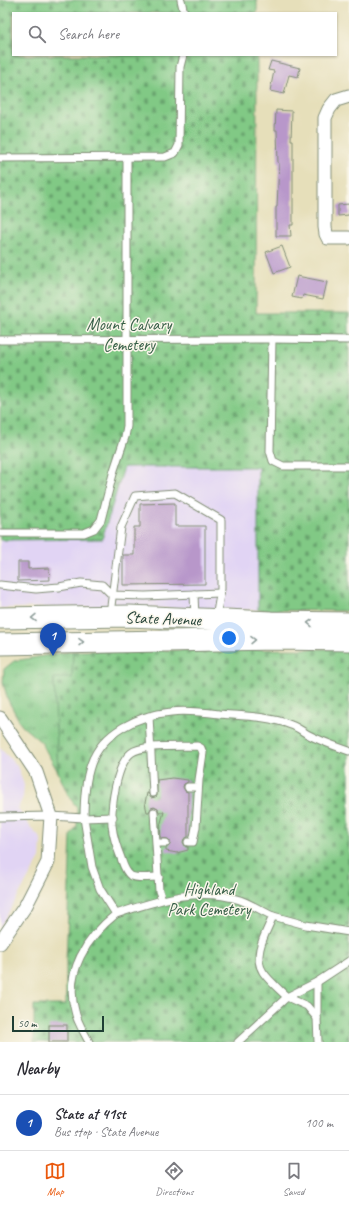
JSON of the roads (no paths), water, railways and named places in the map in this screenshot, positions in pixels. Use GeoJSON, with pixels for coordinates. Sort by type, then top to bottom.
{"type":"FeatureCollection","features":[{"type":"Feature","properties":{"kind":"main road","name":"State Avenue"},"geometry":{"type":"LineString","coordinates":[[0,618],[110,616],[271,622],[349,623]]}},
{"type":"Feature","properties":{"kind":"main road","name":"State Avenue"},"geometry":{"type":"LineString","coordinates":[[0,644],[275,639],[349,640]]}},
{"type":"Feature","properties":{"kind":"street"},"geometry":{"type":"LineString","coordinates":[[349,96],[336,100],[329,109],[325,118],[326,234],[328,238],[349,238]]}},
{"type":"Feature","properties":{"kind":"street"},"geometry":{"type":"LineString","coordinates":[[0,718],[36,772],[51,816],[48,862],[26,905],[0,943]]}},
{"type":"Feature","properties":{"kind":"lane"},"geometry":{"type":"LineString","coordinates":[[181,0],[184,12]]}},
{"type":"Feature","properties":{"kind":"lane"},"geometry":{"type":"LineString","coordinates":[[0,158],[165,157],[175,153],[179,145],[180,67],[183,56]]}},
{"type":"Feature","properties":{"kind":"lane"},"geometry":{"type":"LineString","coordinates":[[0,533],[84,533],[94,529],[101,520],[127,426],[127,158]]}},
{"type":"Feature","properties":{"kind":"lane"},"geometry":{"type":"LineString","coordinates":[[272,339],[270,451],[274,461],[283,466],[349,466]]}},
{"type":"Feature","properties":{"kind":"lane"},"geometry":{"type":"LineString","coordinates":[[0,340],[349,340]]}},
{"type":"Feature","properties":{"kind":"lane"},"geometry":{"type":"LineString","coordinates":[[110,616],[121,527],[135,496],[175,493],[221,520],[220,593],[216,620]]}},
{"type":"Feature","properties":{"kind":"lane"},"geometry":{"type":"LineString","coordinates":[[0,586],[36,589],[81,583],[102,585],[112,595],[144,596],[220,593]]}},
{"type":"Feature","properties":{"kind":"lane"},"geometry":{"type":"LineString","coordinates":[[194,594],[195,619]]}},
{"type":"Feature","properties":{"kind":"lane"},"geometry":{"type":"LineString","coordinates":[[116,914],[100,889],[92,867],[84,818],[86,784],[91,764],[104,741],[124,726],[149,716],[170,712],[192,711],[276,720],[292,725],[307,734],[349,751]]}},
{"type":"Feature","properties":{"kind":"lane"},"geometry":{"type":"LineString","coordinates":[[149,716],[153,793]]}},
{"type":"Feature","properties":{"kind":"lane"},"geometry":{"type":"LineString","coordinates":[[158,877],[132,876],[125,870],[112,826],[116,783],[121,768],[130,754],[139,748],[197,746],[201,748],[203,753],[198,787],[196,827],[193,842],[188,842]]}},
{"type":"Feature","properties":{"kind":"lane"},"geometry":{"type":"LineString","coordinates":[[188,787],[198,787]]}},
{"type":"Feature","properties":{"kind":"lane"},"geometry":{"type":"LineString","coordinates":[[154,812],[158,877],[162,899]]}},
{"type":"Feature","properties":{"kind":"lane"},"geometry":{"type":"LineString","coordinates":[[0,817],[112,817]]}},
{"type":"Feature","properties":{"kind":"lane"},"geometry":{"type":"LineString","coordinates":[[157,843],[166,842]]}},
{"type":"Feature","properties":{"kind":"lane"},"geometry":{"type":"LineString","coordinates":[[89,1042],[75,1011],[72,993],[74,975],[80,956],[90,939],[105,922],[116,914],[162,899],[190,894],[218,895],[241,900],[273,916],[306,925],[349,932]]}},
{"type":"Feature","properties":{"kind":"lane"},"geometry":{"type":"LineString","coordinates":[[273,916],[261,943],[260,965],[264,973],[287,997],[307,1006],[317,1018]]}},
{"type":"Feature","properties":{"kind":"lane"},"geometry":{"type":"LineString","coordinates":[[238,1042],[287,997],[317,982],[349,961]]}},
{"type":"Feature","properties":{"kind":"lane"},"geometry":{"type":"LineString","coordinates":[[317,982],[318,1042]]}},
{"type":"Feature","properties":{"kind":"place","name":"State at 41st"},"geometry":{"type":"Point","coordinates":[53,656]}},
{"type":"Feature","properties":{"kind":"park label","name":"Mount Calvary Cemetery"},"geometry":{"type":"Point","coordinates":[129,334]}},
{"type":"Feature","properties":{"kind":"park label","name":"Highland Park Cemetery"},"geometry":{"type":"Point","coordinates":[209,899]}}]}
